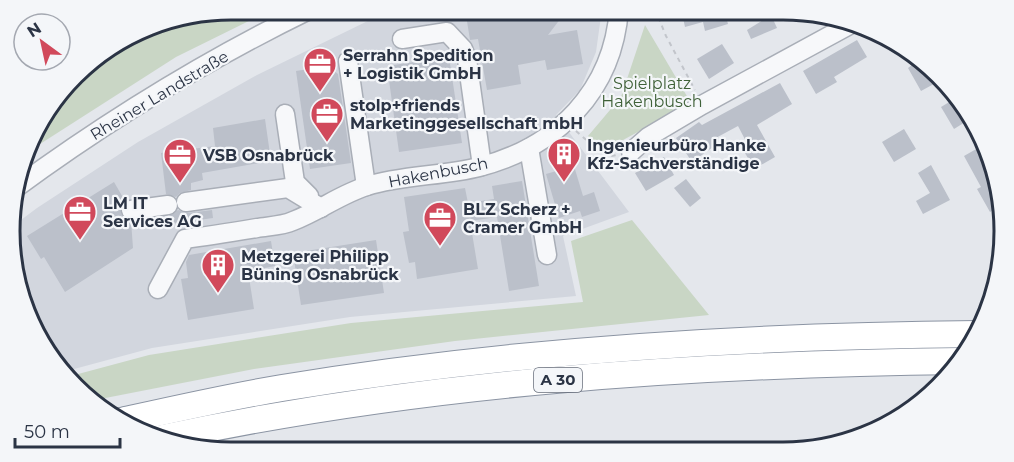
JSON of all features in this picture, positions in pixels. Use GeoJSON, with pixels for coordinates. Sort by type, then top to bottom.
{"type":"FeatureCollection","features":[{"type":"Feature","properties":{"kind":"highway","name":"A 30"},"geometry":{"type":"LineString","coordinates":[[133,419],[282,388],[433,367],[602,349],[736,340],[968,334]]}},
{"type":"Feature","properties":{"kind":"highway","name":"A 30"},"geometry":{"type":"LineString","coordinates":[[177,435],[294,413],[507,384],[760,366],[950,361]]}},
{"type":"Feature","properties":{"kind":"street","name":"Rheiner Landstraße"},"geometry":{"type":"LineString","coordinates":[[26,181],[130,108],[288,20]]}},
{"type":"Feature","properties":{"kind":"street","name":"Hakenbusch"},"geometry":{"type":"LineString","coordinates":[[158,289],[185,239],[291,223],[366,186],[482,166],[512,157],[529,148],[566,123],[593,92],[608,64],[618,20]]}},
{"type":"Feature","properties":{"kind":"street"},"geometry":{"type":"LineString","coordinates":[[632,152],[648,137],[702,105],[843,29]]}},
{"type":"Feature","properties":{"kind":"street"},"geometry":{"type":"LineString","coordinates":[[402,39],[447,32],[463,49],[467,59],[482,166]]}},
{"type":"Feature","properties":{"kind":"street"},"geometry":{"type":"LineString","coordinates":[[348,61],[366,186]]}},
{"type":"Feature","properties":{"kind":"street"},"geometry":{"type":"LineString","coordinates":[[285,114],[295,182],[321,208]]}},
{"type":"Feature","properties":{"kind":"street"},"geometry":{"type":"LineString","coordinates":[[529,148],[547,255]]}},
{"type":"Feature","properties":{"kind":"street"},"geometry":{"type":"LineString","coordinates":[[131,210],[288,188],[321,208]]}},
{"type":"Feature","properties":{"kind":"path"},"geometry":{"type":"LineString","coordinates":[[659,20],[702,105]]}},
{"type":"Feature","properties":{"kind":"path"},"geometry":{"type":"LineString","coordinates":[[566,123],[606,157],[632,152]]}},
{"type":"Feature","properties":{"kind":"shaded area"},"geometry":{"type":"Polygon","coordinates":[[[370,20],[600,20],[596,52],[580,90],[556,115],[629,212],[563,236],[576,296],[350,317],[152,348],[72,370],[55,349],[41,325],[31,299],[21,259],[20,221],[138,142],[257,75],[370,20]]]}},
{"type":"Feature","properties":{"kind":"green space"},"geometry":{"type":"Polygon","coordinates":[[[251,20],[176,57],[38,145],[63,102],[81,81],[113,55],[137,41],[176,27],[203,21],[251,20]]]}},
{"type":"Feature","properties":{"kind":"green space","name":"Spielplatz Hakenbusch"},"geometry":{"type":"Polygon","coordinates":[[[645,25],[691,103],[601,152],[588,136],[621,97],[645,25]]]}},
{"type":"Feature","properties":{"kind":"green space"},"geometry":{"type":"Polygon","coordinates":[[[632,220],[709,315],[455,341],[254,369],[102,399],[76,375],[149,355],[351,323],[583,302],[571,241],[632,220]]]}},
{"type":"Feature","properties":{"kind":"building"},"geometry":{"type":"Polygon","coordinates":[[[467,20],[559,20],[548,35],[577,30],[583,64],[547,70],[545,60],[518,65],[521,84],[487,90],[478,39],[470,40],[467,20]]]}},
{"type":"Feature","properties":{"kind":"building"},"geometry":{"type":"Polygon","coordinates":[[[683,20],[727,20],[728,24],[705,31],[703,22],[685,27],[683,20]]]}},
{"type":"Feature","properties":{"kind":"building"},"geometry":{"type":"Polygon","coordinates":[[[763,20],[773,20],[777,28],[751,39],[747,30],[763,20]]]}},
{"type":"Feature","properties":{"kind":"building"},"geometry":{"type":"Polygon","coordinates":[[[857,40],[867,57],[834,77],[837,82],[816,94],[803,71],[857,40]]]}},
{"type":"Feature","properties":{"kind":"building"},"geometry":{"type":"Polygon","coordinates":[[[722,44],[734,63],[709,79],[697,59],[722,44]]]}},
{"type":"Feature","properties":{"kind":"building"},"geometry":{"type":"Polygon","coordinates":[[[449,57],[462,143],[399,152],[387,66],[449,57]]]}},
{"type":"Feature","properties":{"kind":"building"},"geometry":{"type":"Polygon","coordinates":[[[910,62],[935,83],[921,91],[908,68],[912,65],[910,62]]]}},
{"type":"Feature","properties":{"kind":"building"},"geometry":{"type":"Polygon","coordinates":[[[328,66],[338,74],[351,163],[310,169],[296,71],[328,66]]]}},
{"type":"Feature","properties":{"kind":"building"},"geometry":{"type":"Polygon","coordinates":[[[780,83],[792,104],[757,125],[775,157],[754,169],[745,153],[750,149],[738,126],[712,140],[716,145],[692,162],[676,138],[699,122],[702,125],[780,83]]]}},
{"type":"Feature","properties":{"kind":"building"},"geometry":{"type":"Polygon","coordinates":[[[950,101],[965,122],[954,129],[941,107],[950,101]]]}},
{"type":"Feature","properties":{"kind":"building"},"geometry":{"type":"Polygon","coordinates":[[[265,119],[271,161],[202,173],[203,180],[191,183],[191,190],[180,193],[176,197],[166,194],[161,153],[215,146],[213,128],[265,119]]]}},
{"type":"Feature","properties":{"kind":"building"},"geometry":{"type":"Polygon","coordinates":[[[904,129],[916,149],[894,162],[882,142],[904,129]]]}},
{"type":"Feature","properties":{"kind":"building"},"geometry":{"type":"Polygon","coordinates":[[[977,148],[993,203],[993,210],[990,212],[977,189],[981,187],[964,156],[977,148]]]}},
{"type":"Feature","properties":{"kind":"building"},"geometry":{"type":"Polygon","coordinates":[[[664,157],[674,175],[646,191],[635,173],[664,157]]]}},
{"type":"Feature","properties":{"kind":"building"},"geometry":{"type":"Polygon","coordinates":[[[931,165],[950,200],[923,214],[916,201],[930,193],[918,173],[931,165]]]}},
{"type":"Feature","properties":{"kind":"building","name":"Ingenieurbüro Hanke Kfz-Sachverständige"},"geometry":{"type":"Polygon","coordinates":[[[574,166],[583,196],[594,192],[600,211],[582,217],[580,211],[559,218],[546,174],[574,166]]]}},
{"type":"Feature","properties":{"kind":"building"},"geometry":{"type":"Polygon","coordinates":[[[686,179],[701,198],[690,207],[674,188],[686,179]]]}},
{"type":"Feature","properties":{"kind":"building"},"geometry":{"type":"Polygon","coordinates":[[[522,181],[539,286],[509,291],[497,217],[470,221],[478,269],[417,279],[415,262],[409,263],[403,232],[409,231],[404,197],[465,188],[468,203],[494,199],[492,186],[522,181]]]}},
{"type":"Feature","properties":{"kind":"building"},"geometry":{"type":"Polygon","coordinates":[[[114,182],[125,201],[120,206],[122,216],[131,221],[133,248],[65,292],[44,257],[41,259],[27,236],[114,182]]]}},
{"type":"Feature","properties":{"kind":"building"},"geometry":{"type":"Polygon","coordinates":[[[178,210],[188,213],[212,210],[213,218],[170,224],[169,216],[178,210]]]}},
{"type":"Feature","properties":{"kind":"building"},"geometry":{"type":"Polygon","coordinates":[[[376,240],[384,293],[301,305],[293,253],[376,240]]]}},
{"type":"Feature","properties":{"kind":"building","name":"Metzgerei Philipp Büning Osnabrück"},"geometry":{"type":"Polygon","coordinates":[[[271,241],[275,266],[248,271],[254,309],[188,320],[181,279],[188,278],[186,262],[189,255],[271,241]]]}},
{"type":"Feature","properties":{"kind":"place","name":"Serrahn Spedition + Logistik GmbH"},"geometry":{"type":"Point","coordinates":[320,93]}},
{"type":"Feature","properties":{"kind":"place","name":"stolp+friends Marketinggesellschaft mbH"},"geometry":{"type":"Point","coordinates":[327,143]}},
{"type":"Feature","properties":{"kind":"place","name":"Ingenieurbüro Hanke Kfz-Sachverständige"},"geometry":{"type":"Point","coordinates":[564,183]}},
{"type":"Feature","properties":{"kind":"place","name":"VSB Osnabrück"},"geometry":{"type":"Point","coordinates":[180,184]}},
{"type":"Feature","properties":{"kind":"place","name":"LM IT Services AG"},"geometry":{"type":"Point","coordinates":[80,241]}},
{"type":"Feature","properties":{"kind":"place","name":"BLZ Scherz + Cramer GmbH"},"geometry":{"type":"Point","coordinates":[440,247]}},
{"type":"Feature","properties":{"kind":"place","name":"Metzgerei Philipp Büning Osnabrück"},"geometry":{"type":"Point","coordinates":[218,294]}}]}
